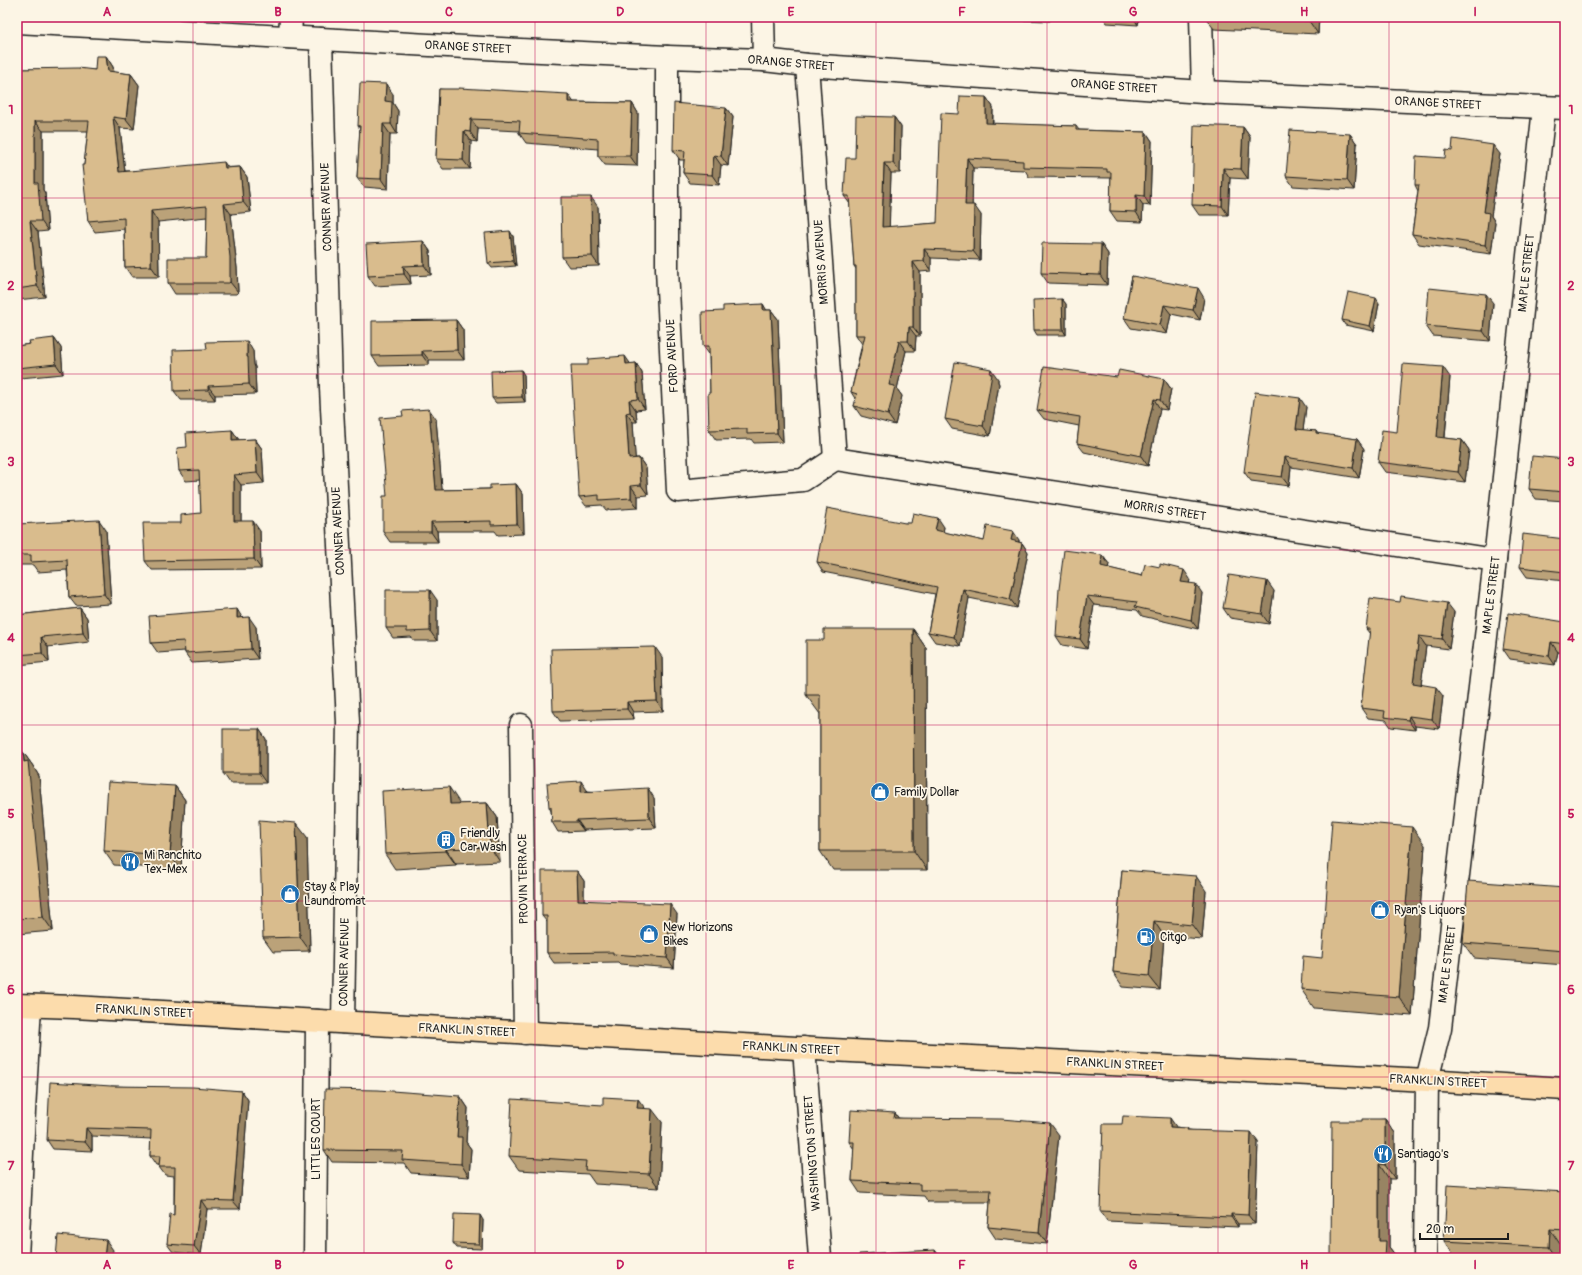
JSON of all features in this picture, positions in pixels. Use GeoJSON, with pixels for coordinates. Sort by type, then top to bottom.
{"type":"FeatureCollection","features":[{"type":"Feature","properties":{"kind":"main road","name":"FRANKLIN STREET"},"geometry":{"type":"LineString","coordinates":[[24,1005],[804,1048],[1427,1080],[1565,1089]]}},
{"type":"Feature","properties":{"kind":"street"},"geometry":{"type":"LineString","coordinates":[[763,17],[764,60]]}},
{"type":"Feature","properties":{"kind":"street"},"geometry":{"type":"LineString","coordinates":[[1201,17],[1203,92]]}},
{"type":"Feature","properties":{"kind":"street","name":"ORANGE STREET"},"geometry":{"type":"LineString","coordinates":[[17,22],[291,27],[321,39],[667,57],[764,60],[807,65],[1203,92],[1554,108]]}},
{"type":"Feature","properties":{"kind":"street","name":"CONNER AVENUE"},"geometry":{"type":"LineString","coordinates":[[321,39],[330,388],[348,722],[343,1022]]}},
{"type":"Feature","properties":{"kind":"street","name":"FORD AVENUE"},"geometry":{"type":"LineString","coordinates":[[667,57],[667,269],[678,491],[803,480],[835,459]]}},
{"type":"Feature","properties":{"kind":"street","name":"MORRIS AVENUE"},"geometry":{"type":"LineString","coordinates":[[807,65],[835,459]]}},
{"type":"Feature","properties":{"kind":"street","name":"MAPLE STREET"},"geometry":{"type":"LineString","coordinates":[[1425,1258],[1427,1080],[1440,1028],[1495,560],[1554,108]]}},
{"type":"Feature","properties":{"kind":"street","name":"MORRIS STREET"},"geometry":{"type":"LineString","coordinates":[[835,459],[1495,560]]}},
{"type":"Feature","properties":{"kind":"street","name":"PROVIN TERRACE"},"geometry":{"type":"LineString","coordinates":[[521,725],[525,1033]]}},
{"type":"Feature","properties":{"kind":"street"},"geometry":{"type":"LineString","coordinates":[[17,1258],[24,1111],[24,1005]]}},
{"type":"Feature","properties":{"kind":"street","name":"LITTLES COURT"},"geometry":{"type":"LineString","coordinates":[[315,1258],[317,1021]]}},
{"type":"Feature","properties":{"kind":"street","name":"WASHINGTON STREET"},"geometry":{"type":"LineString","coordinates":[[804,1048],[820,1258]]}},
{"type":"Feature","properties":{"kind":"building"},"geometry":{"type":"Polygon","coordinates":[[[1225,17],[1309,17],[1309,21],[1225,17]]]}},
{"type":"Feature","properties":{"kind":"building"},"geometry":{"type":"Polygon","coordinates":[[[96,56],[106,56],[108,71],[131,74],[126,119],[113,117],[119,172],[224,162],[225,168],[240,167],[243,202],[224,204],[230,257],[229,283],[168,283],[168,258],[206,258],[207,206],[151,211],[151,266],[125,267],[124,218],[88,221],[82,165],[84,165],[89,121],[35,121],[35,183],[38,183],[41,221],[30,221],[37,286],[17,289],[17,69],[78,68],[95,70],[96,56]]]}},
{"type":"Feature","properties":{"kind":"building"},"geometry":{"type":"Polygon","coordinates":[[[360,83],[386,84],[385,101],[392,102],[391,124],[383,124],[381,179],[357,178],[360,126],[358,126],[360,83]]]}},
{"type":"Feature","properties":{"kind":"building"},"geometry":{"type":"Polygon","coordinates":[[[459,88],[568,94],[568,102],[632,103],[630,156],[598,156],[598,139],[519,133],[520,121],[471,119],[470,132],[464,131],[463,160],[436,159],[439,89],[459,88]]]}},
{"type":"Feature","properties":{"kind":"building"},"geometry":{"type":"Polygon","coordinates":[[[960,96],[986,97],[986,123],[1076,126],[1076,130],[1146,132],[1144,196],[1136,195],[1136,212],[1110,211],[1111,172],[1107,172],[1107,169],[1023,167],[1023,161],[967,158],[965,205],[974,205],[973,251],[924,249],[924,261],[913,262],[913,327],[909,327],[908,341],[899,341],[889,385],[895,386],[888,415],[854,406],[857,394],[851,392],[865,335],[856,335],[856,266],[854,266],[849,196],[844,196],[846,158],[855,158],[856,116],[894,117],[893,163],[884,163],[882,227],[937,223],[941,113],[959,114],[960,96]]]}},
{"type":"Feature","properties":{"kind":"building"},"geometry":{"type":"Polygon","coordinates":[[[674,103],[726,108],[721,156],[714,155],[712,175],[683,173],[685,151],[673,150],[674,103]]]}},
{"type":"Feature","properties":{"kind":"building"},"geometry":{"type":"Polygon","coordinates":[[[1194,125],[1243,127],[1241,169],[1223,168],[1222,206],[1192,205],[1194,125]]]}},
{"type":"Feature","properties":{"kind":"building"},"geometry":{"type":"Polygon","coordinates":[[[1290,130],[1350,134],[1347,180],[1286,176],[1290,130]]]}},
{"type":"Feature","properties":{"kind":"building"},"geometry":{"type":"Polygon","coordinates":[[[1453,139],[1493,145],[1484,212],[1489,213],[1485,245],[1412,234],[1419,185],[1415,185],[1416,156],[1445,158],[1446,150],[1452,151],[1453,139]]]}},
{"type":"Feature","properties":{"kind":"building"},"geometry":{"type":"Polygon","coordinates":[[[561,197],[591,197],[592,256],[562,257],[561,197]]]}},
{"type":"Feature","properties":{"kind":"building"},"geometry":{"type":"Polygon","coordinates":[[[510,231],[513,261],[488,263],[485,233],[510,231]]]}},
{"type":"Feature","properties":{"kind":"building"},"geometry":{"type":"Polygon","coordinates":[[[423,241],[424,265],[403,266],[404,274],[368,276],[366,244],[423,241]]]}},
{"type":"Feature","properties":{"kind":"building"},"geometry":{"type":"Polygon","coordinates":[[[1042,243],[1101,244],[1100,275],[1041,273],[1042,243]]]}},
{"type":"Feature","properties":{"kind":"building"},"geometry":{"type":"Polygon","coordinates":[[[1132,276],[1198,288],[1193,310],[1164,305],[1160,325],[1124,318],[1132,276]]]}},
{"type":"Feature","properties":{"kind":"building"},"geometry":{"type":"Polygon","coordinates":[[[1429,288],[1486,294],[1483,331],[1426,326],[1429,288]]]}},
{"type":"Feature","properties":{"kind":"building"},"geometry":{"type":"Polygon","coordinates":[[[1348,292],[1376,298],[1370,326],[1342,320],[1348,292]]]}},
{"type":"Feature","properties":{"kind":"building"},"geometry":{"type":"Polygon","coordinates":[[[1062,299],[1063,330],[1034,330],[1033,300],[1062,299]]]}},
{"type":"Feature","properties":{"kind":"building"},"geometry":{"type":"Polygon","coordinates":[[[763,304],[763,310],[771,310],[777,433],[747,434],[747,429],[709,430],[709,346],[703,346],[702,312],[723,311],[723,306],[763,304]]]}},
{"type":"Feature","properties":{"kind":"building"},"geometry":{"type":"Polygon","coordinates":[[[456,320],[457,350],[422,351],[422,355],[372,356],[372,321],[456,320]]]}},
{"type":"Feature","properties":{"kind":"building"},"geometry":{"type":"Polygon","coordinates":[[[54,338],[56,364],[17,368],[17,346],[30,344],[29,341],[54,338]]]}},
{"type":"Feature","properties":{"kind":"building"},"geometry":{"type":"Polygon","coordinates":[[[247,341],[249,384],[208,386],[208,390],[174,391],[173,350],[207,349],[206,342],[247,341]]]}},
{"type":"Feature","properties":{"kind":"building"},"geometry":{"type":"Polygon","coordinates":[[[625,356],[626,364],[636,363],[638,399],[629,400],[630,412],[626,413],[629,459],[639,458],[641,485],[631,486],[631,498],[599,500],[599,495],[579,497],[571,365],[588,365],[588,359],[625,356]]]}},
{"type":"Feature","properties":{"kind":"building"},"geometry":{"type":"Polygon","coordinates":[[[955,362],[991,369],[990,374],[992,374],[983,426],[945,419],[955,362]]]}},
{"type":"Feature","properties":{"kind":"building"},"geometry":{"type":"Polygon","coordinates":[[[1403,364],[1443,367],[1437,437],[1462,440],[1458,472],[1378,462],[1382,430],[1397,432],[1403,364]]]}},
{"type":"Feature","properties":{"kind":"building"},"geometry":{"type":"Polygon","coordinates":[[[1044,367],[1117,377],[1119,370],[1164,379],[1160,400],[1154,399],[1141,456],[1077,443],[1080,417],[1037,410],[1044,367]]]}},
{"type":"Feature","properties":{"kind":"building"},"geometry":{"type":"Polygon","coordinates":[[[521,370],[522,397],[492,398],[491,371],[521,370]]]}},
{"type":"Feature","properties":{"kind":"building"},"geometry":{"type":"Polygon","coordinates":[[[1255,392],[1300,398],[1296,429],[1316,431],[1316,433],[1357,439],[1353,468],[1285,457],[1282,477],[1244,472],[1255,392]]]}},
{"type":"Feature","properties":{"kind":"building"},"geometry":{"type":"Polygon","coordinates":[[[429,409],[436,490],[490,489],[490,485],[516,484],[517,524],[491,525],[491,521],[431,522],[431,532],[383,532],[383,496],[387,496],[380,418],[403,416],[402,411],[429,409]]]}},
{"type":"Feature","properties":{"kind":"building"},"geometry":{"type":"Polygon","coordinates":[[[232,430],[232,440],[255,439],[257,473],[234,475],[234,521],[253,521],[254,559],[145,561],[143,523],[181,523],[181,515],[201,513],[199,470],[179,471],[177,448],[187,447],[186,433],[232,430]]]}},
{"type":"Feature","properties":{"kind":"building"},"geometry":{"type":"Polygon","coordinates":[[[1532,456],[1565,459],[1565,492],[1529,489],[1532,456]]]}},
{"type":"Feature","properties":{"kind":"building"},"geometry":{"type":"Polygon","coordinates":[[[827,508],[905,523],[911,523],[913,513],[938,518],[935,530],[984,541],[987,526],[1013,531],[1011,540],[1022,543],[1010,599],[963,589],[954,637],[928,632],[937,587],[817,562],[827,508]]]}},
{"type":"Feature","properties":{"kind":"building"},"geometry":{"type":"Polygon","coordinates":[[[99,520],[104,594],[69,597],[67,560],[31,562],[31,555],[17,555],[17,524],[99,520]]]}},
{"type":"Feature","properties":{"kind":"building"},"geometry":{"type":"Polygon","coordinates":[[[1523,534],[1565,539],[1565,572],[1520,567],[1523,534]]]}},
{"type":"Feature","properties":{"kind":"building"},"geometry":{"type":"Polygon","coordinates":[[[1064,550],[1102,555],[1101,566],[1142,576],[1145,564],[1160,567],[1160,564],[1184,570],[1181,582],[1196,584],[1191,620],[1135,607],[1137,602],[1087,596],[1080,639],[1056,636],[1059,589],[1064,550]]]}},
{"type":"Feature","properties":{"kind":"building"},"geometry":{"type":"Polygon","coordinates":[[[1229,575],[1267,581],[1262,614],[1223,608],[1229,575]]]}},
{"type":"Feature","properties":{"kind":"building"},"geometry":{"type":"Polygon","coordinates":[[[386,590],[430,590],[430,631],[407,632],[407,628],[386,628],[386,590]]]}},
{"type":"Feature","properties":{"kind":"building"},"geometry":{"type":"Polygon","coordinates":[[[1401,596],[1447,603],[1442,639],[1419,636],[1413,683],[1436,687],[1432,719],[1409,716],[1408,720],[1384,717],[1385,711],[1361,708],[1370,629],[1366,629],[1370,598],[1400,602],[1401,596]]]}},
{"type":"Feature","properties":{"kind":"building"},"geometry":{"type":"Polygon","coordinates":[[[80,608],[83,633],[41,637],[42,653],[17,655],[17,615],[80,608]]]}},
{"type":"Feature","properties":{"kind":"building"},"geometry":{"type":"Polygon","coordinates":[[[237,609],[237,618],[249,617],[251,649],[185,653],[184,641],[151,643],[149,616],[237,609]]]}},
{"type":"Feature","properties":{"kind":"building"},"geometry":{"type":"Polygon","coordinates":[[[1508,613],[1565,622],[1565,644],[1551,642],[1549,656],[1503,649],[1508,613]]]}},
{"type":"Feature","properties":{"kind":"building","name":"Family Dollar"},"geometry":{"type":"Polygon","coordinates":[[[824,629],[913,629],[914,851],[820,851],[820,695],[806,695],[806,640],[824,640],[824,629]]]}},
{"type":"Feature","properties":{"kind":"building"},"geometry":{"type":"Polygon","coordinates":[[[655,647],[657,701],[627,702],[627,709],[553,711],[551,649],[655,647]]]}},
{"type":"Feature","properties":{"kind":"building"},"geometry":{"type":"Polygon","coordinates":[[[223,729],[259,729],[259,773],[223,773],[223,729]]]}},
{"type":"Feature","properties":{"kind":"building"},"geometry":{"type":"Polygon","coordinates":[[[17,752],[23,752],[24,762],[28,761],[43,917],[17,919],[17,752]]]}},
{"type":"Feature","properties":{"kind":"building"},"geometry":{"type":"Polygon","coordinates":[[[581,781],[581,792],[648,788],[649,818],[552,822],[547,783],[581,781]]]}},
{"type":"Feature","properties":{"kind":"building"},"geometry":{"type":"Polygon","coordinates":[[[108,782],[175,786],[170,855],[104,851],[108,782]]]}},
{"type":"Feature","properties":{"kind":"building","name":"Friendly Car Wash"},"geometry":{"type":"Polygon","coordinates":[[[449,787],[450,804],[487,803],[490,847],[385,854],[382,791],[449,787]]]}},
{"type":"Feature","properties":{"kind":"building","name":"Stay & Play Laundromat"},"geometry":{"type":"Polygon","coordinates":[[[259,820],[296,823],[300,937],[263,938],[259,820]]]}},
{"type":"Feature","properties":{"kind":"building","name":"Ryan's Liquors"},"geometry":{"type":"Polygon","coordinates":[[[1332,820],[1412,827],[1399,997],[1301,989],[1303,956],[1322,958],[1332,820]]]}},
{"type":"Feature","properties":{"kind":"building","name":"Citgo"},"geometry":{"type":"Polygon","coordinates":[[[1122,870],[1196,876],[1192,925],[1154,921],[1149,976],[1113,972],[1122,870]]]}},
{"type":"Feature","properties":{"kind":"building"},"geometry":{"type":"Polygon","coordinates":[[[542,871],[577,871],[578,900],[670,904],[667,958],[613,954],[613,952],[547,953],[547,916],[542,916],[542,871]]]}},
{"type":"Feature","properties":{"kind":"building"},"geometry":{"type":"Polygon","coordinates":[[[1468,881],[1565,888],[1565,951],[1463,943],[1468,881]]]}},
{"type":"Feature","properties":{"kind":"building"},"geometry":{"type":"Polygon","coordinates":[[[50,1082],[111,1086],[193,1087],[242,1091],[233,1201],[201,1200],[194,1246],[167,1244],[170,1214],[174,1215],[175,1167],[159,1167],[160,1156],[150,1156],[151,1130],[86,1128],[85,1142],[47,1140],[50,1082]]]}},
{"type":"Feature","properties":{"kind":"building"},"geometry":{"type":"Polygon","coordinates":[[[325,1089],[378,1090],[460,1096],[457,1137],[462,1137],[461,1164],[402,1160],[403,1151],[324,1150],[325,1089]]]}},
{"type":"Feature","properties":{"kind":"building"},"geometry":{"type":"Polygon","coordinates":[[[603,1097],[638,1099],[637,1108],[652,1109],[649,1174],[585,1170],[586,1161],[509,1156],[512,1099],[603,1105],[603,1097]]]}},
{"type":"Feature","properties":{"kind":"building"},"geometry":{"type":"Polygon","coordinates":[[[851,1110],[895,1113],[894,1118],[1001,1119],[1050,1123],[1039,1232],[988,1227],[991,1190],[920,1190],[920,1184],[852,1181],[854,1142],[849,1142],[851,1110]]]}},
{"type":"Feature","properties":{"kind":"building"},"geometry":{"type":"Polygon","coordinates":[[[1123,1116],[1170,1118],[1170,1127],[1188,1128],[1187,1130],[1251,1132],[1248,1215],[1231,1214],[1231,1217],[1100,1211],[1103,1124],[1122,1124],[1123,1116]]]}},
{"type":"Feature","properties":{"kind":"building"},"geometry":{"type":"Polygon","coordinates":[[[1362,1119],[1385,1119],[1385,1165],[1379,1164],[1379,1241],[1386,1241],[1385,1258],[1331,1258],[1332,1121],[1362,1121],[1362,1119]]]}},
{"type":"Feature","properties":{"kind":"building"},"geometry":{"type":"Polygon","coordinates":[[[1447,1185],[1565,1192],[1565,1230],[1550,1229],[1549,1247],[1444,1241],[1447,1185]]]}},
{"type":"Feature","properties":{"kind":"building"},"geometry":{"type":"Polygon","coordinates":[[[454,1214],[480,1215],[479,1244],[453,1243],[454,1214]]]}},
{"type":"Feature","properties":{"kind":"building"},"geometry":{"type":"Polygon","coordinates":[[[58,1235],[106,1240],[104,1258],[56,1258],[58,1235]]]}},
{"type":"Feature","properties":{"kind":"building"},"geometry":{"type":"Polygon","coordinates":[[[935,1250],[936,1258],[860,1258],[859,1254],[935,1250]]]}},
{"type":"Feature","properties":{"kind":"place","name":"Family Dollar"},"geometry":{"type":"Point","coordinates":[880,792]}},
{"type":"Feature","properties":{"kind":"place","name":"Friendly Car Wash"},"geometry":{"type":"Point","coordinates":[446,840]}},
{"type":"Feature","properties":{"kind":"place","name":"Mi Ranchito Tex-Mex"},"geometry":{"type":"Point","coordinates":[130,862]}},
{"type":"Feature","properties":{"kind":"place","name":"Stay & Play Laundromat"},"geometry":{"type":"Point","coordinates":[290,894]}},
{"type":"Feature","properties":{"kind":"place","name":"Ryan's Liquors"},"geometry":{"type":"Point","coordinates":[1380,910]}},
{"type":"Feature","properties":{"kind":"place","name":"New Horizons Bikes"},"geometry":{"type":"Point","coordinates":[649,934]}},
{"type":"Feature","properties":{"kind":"place","name":"Citgo"},"geometry":{"type":"Point","coordinates":[1146,937]}},
{"type":"Feature","properties":{"kind":"place","name":"Santiago's"},"geometry":{"type":"Point","coordinates":[1383,1154]}}]}
